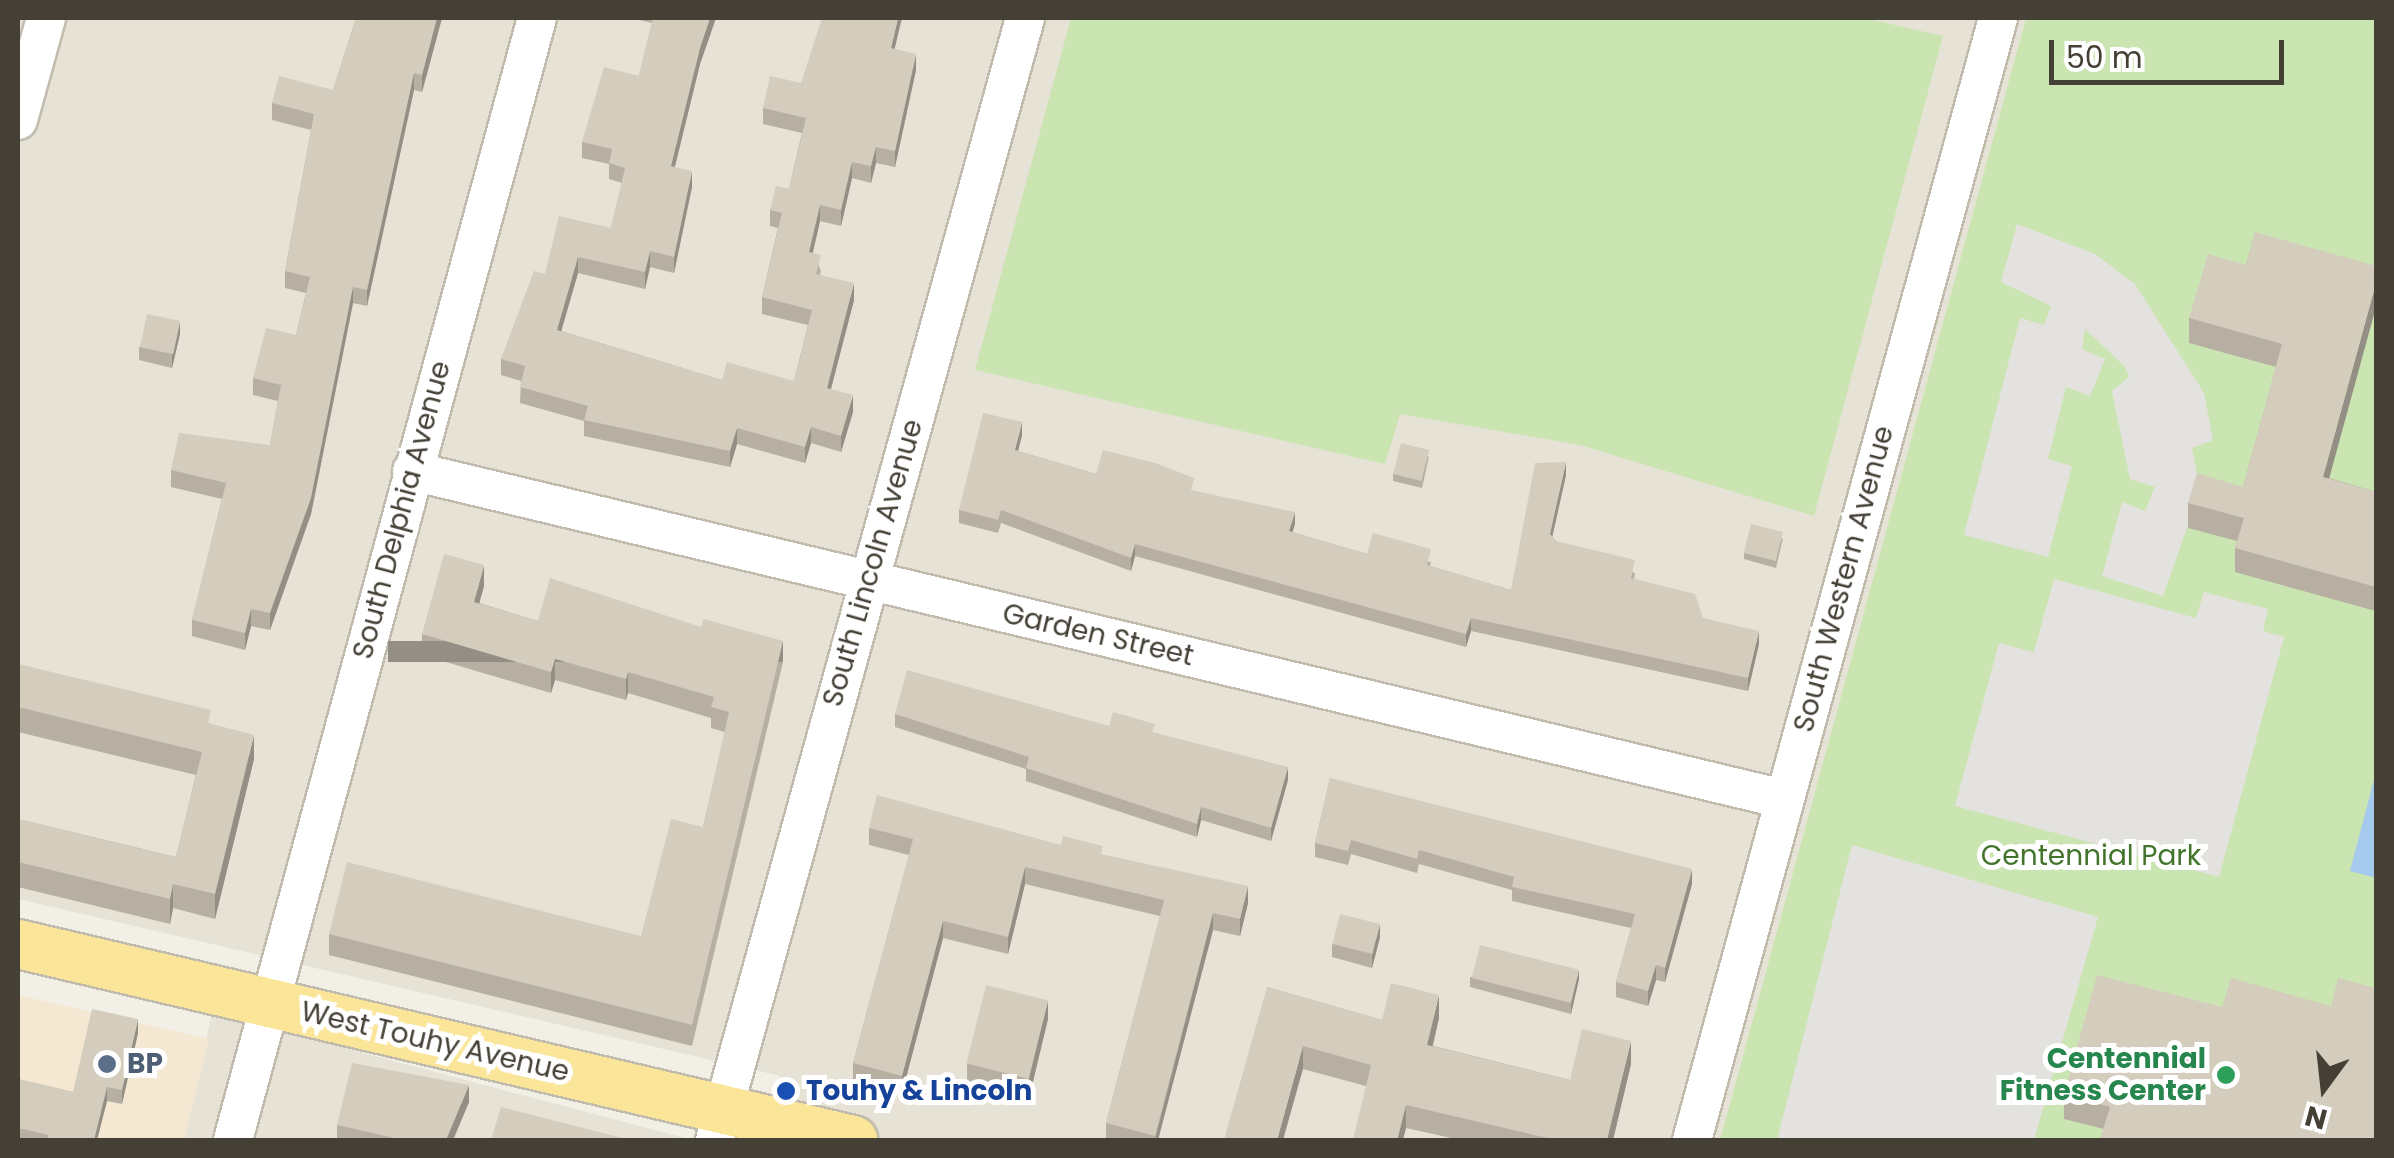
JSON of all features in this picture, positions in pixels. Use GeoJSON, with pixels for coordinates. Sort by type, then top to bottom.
{"type":"FeatureCollection","features":[{"type":"Feature","properties":{"kind":"main road","name":"West Touhy Avenue"},"geometry":{"type":"LineString","coordinates":[[18,944],[271,1004],[719,1125],[854,1140]]}},
{"type":"Feature","properties":{"kind":"street"},"geometry":{"type":"LineString","coordinates":[[18,120],[46,18]]}},
{"type":"Feature","properties":{"kind":"street","name":"South Delphia Avenue"},"geometry":{"type":"LineString","coordinates":[[233,1140],[536,18]]}},
{"type":"Feature","properties":{"kind":"street","name":"South Lincoln Avenue"},"geometry":{"type":"LineString","coordinates":[[719,1125],[1025,18]]}},
{"type":"Feature","properties":{"kind":"street","name":"South Western Avenue"},"geometry":{"type":"LineString","coordinates":[[1692,1140],[1998,18]]}},
{"type":"Feature","properties":{"kind":"street","name":"Garden Street"},"geometry":{"type":"LineString","coordinates":[[412,472],[1783,799]]}},
{"type":"Feature","properties":{"kind":"shaded area"},"geometry":{"type":"Polygon","coordinates":[[[18,18],[2026,18],[1720,1140],[762,1140],[780,1076],[18,899],[18,18]]]}},
{"type":"Feature","properties":{"kind":"shaded area"},"geometry":{"type":"Polygon","coordinates":[[[2017,224],[2095,254],[2135,284],[2204,393],[2213,440],[2192,448],[2200,491],[2163,596],[2102,576],[2122,502],[2145,511],[2155,487],[2130,479],[2112,391],[2129,377],[2125,367],[2085,329],[2082,349],[2105,359],[2090,396],[2066,387],[2048,459],[2072,466],[2048,557],[1964,535],[2020,318],[2044,325],[2051,306],[2001,282],[2017,224]]]}},
{"type":"Feature","properties":{"kind":"shaded area"},"geometry":{"type":"Polygon","coordinates":[[[2054,579],[2196,618],[2204,592],[2268,609],[2263,631],[2284,637],[2219,877],[1955,806],[1999,643],[2034,652],[2054,579]]]}},
{"type":"Feature","properties":{"kind":"shaded area"},"geometry":{"type":"Polygon","coordinates":[[[1852,845],[2098,917],[2034,1140],[1777,1140],[1852,845]]]}},
{"type":"Feature","properties":{"kind":"shaded area"},"geometry":{"type":"Polygon","coordinates":[[[18,995],[209,1039],[184,1140],[18,1140],[18,995]]]}},
{"type":"Feature","properties":{"kind":"shaded area"},"geometry":{"type":"Polygon","coordinates":[[[212,1013],[693,1140],[184,1140],[212,1013]]]}},
{"type":"Feature","properties":{"kind":"green space"},"geometry":{"type":"Polygon","coordinates":[[[1071,18],[1864,18],[1943,36],[1814,516],[1580,445],[1400,414],[1385,464],[975,370],[1071,18]]]}},
{"type":"Feature","properties":{"kind":"green space","name":"Centennial Park"},"geometry":{"type":"Polygon","coordinates":[[[2026,18],[2376,18],[2376,1140],[1720,1140],[2026,18]]]}},
{"type":"Feature","properties":{"kind":"water"},"geometry":{"type":"Polygon","coordinates":[[[2376,772],[2376,878],[2350,871],[2376,772]]]}},
{"type":"Feature","properties":{"kind":"building"},"geometry":{"type":"Polygon","coordinates":[[[356,18],[437,18],[422,75],[414,73],[367,290],[353,287],[311,498],[270,613],[251,609],[245,633],[192,620],[226,483],[171,470],[179,433],[270,445],[281,385],[253,378],[266,328],[296,335],[310,277],[285,271],[314,114],[272,103],[279,76],[333,90],[356,18]]]}},
{"type":"Feature","properties":{"kind":"building"},"geometry":{"type":"Polygon","coordinates":[[[653,18],[710,18],[671,166],[692,171],[674,257],[650,251],[645,272],[578,257],[557,330],[722,380],[727,362],[794,381],[812,310],[762,297],[782,213],[770,210],[776,186],[789,189],[806,118],[763,108],[770,76],[801,83],[822,18],[898,18],[891,48],[916,54],[895,151],[876,147],[871,166],[852,162],[841,210],[820,205],[809,252],[821,255],[816,274],[854,283],[827,388],[853,395],[841,436],[811,427],[805,447],[737,428],[730,451],[584,420],[588,406],[520,387],[525,366],[501,359],[534,271],[545,274],[559,216],[611,228],[625,168],[609,163],[612,149],[582,142],[604,67],[639,76],[653,18]]]}},
{"type":"Feature","properties":{"kind":"building"},"geometry":{"type":"Polygon","coordinates":[[[2255,232],[2376,266],[2376,283],[2323,477],[2376,492],[2376,586],[2235,548],[2244,518],[2188,503],[2197,473],[2243,487],[2282,344],[2189,318],[2208,254],[2246,265],[2255,232]]]}},
{"type":"Feature","properties":{"kind":"building"},"geometry":{"type":"Polygon","coordinates":[[[147,314],[180,321],[173,354],[140,347],[147,314]]]}},
{"type":"Feature","properties":{"kind":"building"},"geometry":{"type":"Polygon","coordinates":[[[983,413],[1022,422],[1015,450],[1096,474],[1103,450],[1155,463],[1194,478],[1191,490],[1295,512],[1289,531],[1367,554],[1373,533],[1431,549],[1427,565],[1511,590],[1535,463],[1566,462],[1550,534],[1556,541],[1635,560],[1631,578],[1695,594],[1703,618],[1759,631],[1748,678],[1471,618],[1466,634],[1135,544],[1131,558],[1001,510],[998,520],[959,510],[983,413]]]}},
{"type":"Feature","properties":{"kind":"building"},"geometry":{"type":"Polygon","coordinates":[[[1401,443],[1429,450],[1421,481],[1393,474],[1401,443]]]}},
{"type":"Feature","properties":{"kind":"building"},"geometry":{"type":"Polygon","coordinates":[[[1751,524],[1783,532],[1776,561],[1744,553],[1751,524]]]}},
{"type":"Feature","properties":{"kind":"building"},"geometry":{"type":"Polygon","coordinates":[[[444,554],[484,565],[474,602],[538,621],[550,578],[701,627],[704,619],[783,641],[692,1025],[329,934],[347,862],[641,936],[671,819],[703,827],[729,712],[711,707],[714,697],[628,672],[626,679],[555,659],[551,672],[422,634],[444,554]]]}},
{"type":"Feature","properties":{"kind":"building"},"geometry":{"type":"Polygon","coordinates":[[[18,664],[211,710],[208,723],[254,735],[215,894],[173,884],[170,899],[18,862],[18,819],[176,857],[202,752],[18,707],[18,664]]]}},
{"type":"Feature","properties":{"kind":"building"},"geometry":{"type":"Polygon","coordinates":[[[907,670],[1109,726],[1113,712],[1155,724],[1152,732],[1288,767],[1271,828],[1201,807],[1197,824],[1026,768],[1029,757],[895,714],[907,670]]]}},
{"type":"Feature","properties":{"kind":"building"},"geometry":{"type":"Polygon","coordinates":[[[1330,778],[1692,869],[1665,968],[1656,965],[1648,991],[1616,982],[1635,914],[1512,887],[1514,877],[1419,850],[1417,859],[1351,840],[1348,851],[1315,843],[1330,778]]]}},
{"type":"Feature","properties":{"kind":"building"},"geometry":{"type":"Polygon","coordinates":[[[877,795],[1061,845],[1063,836],[1103,846],[1101,854],[1248,886],[1240,919],[1213,913],[1155,1136],[1106,1123],[1164,900],[1025,867],[1008,937],[943,921],[902,1076],[853,1063],[913,839],[869,828],[877,795]]]}},
{"type":"Feature","properties":{"kind":"building"},"geometry":{"type":"Polygon","coordinates":[[[1340,914],[1380,924],[1372,954],[1333,944],[1340,914]]]}},
{"type":"Feature","properties":{"kind":"building"},"geometry":{"type":"Polygon","coordinates":[[[1480,945],[1579,970],[1571,1003],[1472,978],[1480,945]]]}},
{"type":"Feature","properties":{"kind":"building","name":"Centennial Fitness Center"},"geometry":{"type":"Polygon","coordinates":[[[2097,975],[2222,1007],[2231,978],[2331,1006],[2338,978],[2376,988],[2376,1140],[2100,1140],[2110,1107],[2064,1094],[2097,975]]]}},
{"type":"Feature","properties":{"kind":"building"},"geometry":{"type":"Polygon","coordinates":[[[1391,983],[1439,995],[1427,1045],[1570,1080],[1582,1029],[1631,1041],[1607,1140],[1556,1140],[1406,1105],[1397,1140],[1353,1140],[1371,1065],[1303,1046],[1277,1140],[1224,1140],[1267,987],[1382,1020],[1391,983]]]}},
{"type":"Feature","properties":{"kind":"building"},"geometry":{"type":"Polygon","coordinates":[[[986,985],[1048,1000],[1029,1079],[966,1064],[986,985]]]}},
{"type":"Feature","properties":{"kind":"building"},"geometry":{"type":"Polygon","coordinates":[[[92,1009],[138,1019],[122,1090],[107,1087],[94,1140],[47,1140],[48,1135],[18,1128],[18,1079],[73,1092],[92,1009]]]}},
{"type":"Feature","properties":{"kind":"building"},"geometry":{"type":"Polygon","coordinates":[[[352,1063],[469,1085],[446,1140],[403,1140],[337,1125],[352,1063]]]}},
{"type":"Feature","properties":{"kind":"building"},"geometry":{"type":"Polygon","coordinates":[[[501,1107],[630,1140],[491,1140],[501,1107]]]}},
{"type":"Feature","properties":{"kind":"place","name":"BP"},"geometry":{"type":"Point","coordinates":[107,1064]}},
{"type":"Feature","properties":{"kind":"place","name":"Centennial Fitness Center"},"geometry":{"type":"Point","coordinates":[2226,1075]}},
{"type":"Feature","properties":{"kind":"place","name":"Touhy & Lincoln"},"geometry":{"type":"Point","coordinates":[786,1091]}}]}
